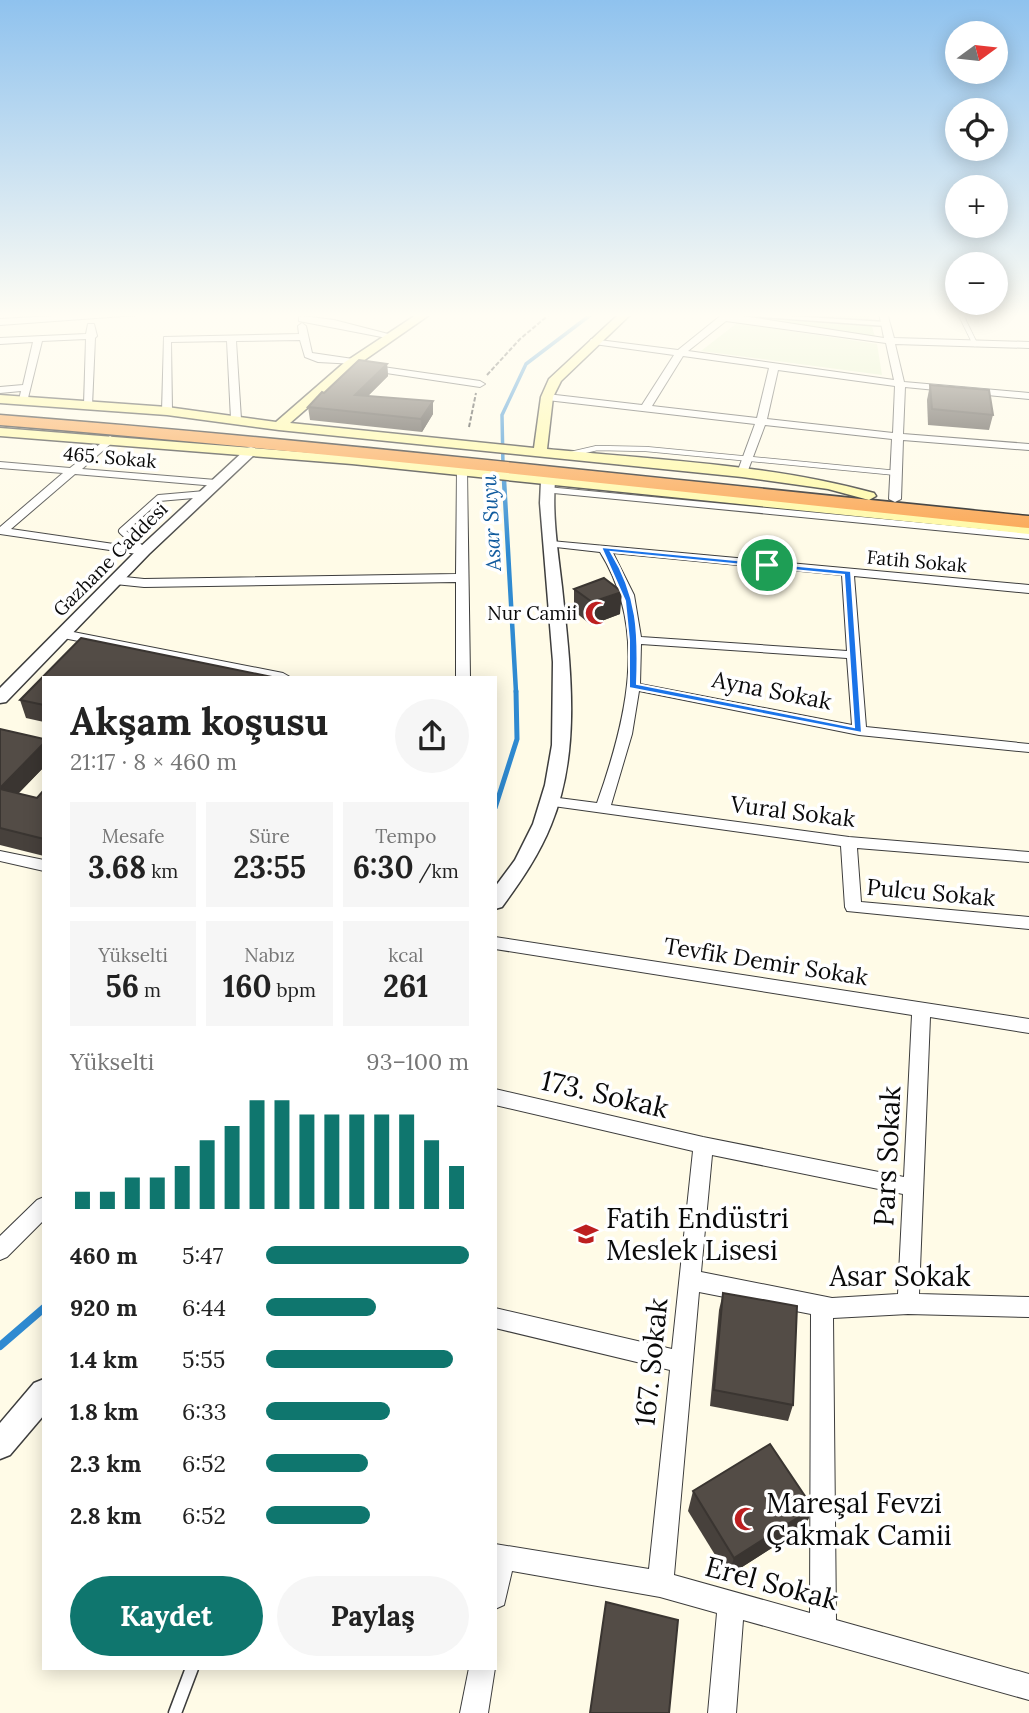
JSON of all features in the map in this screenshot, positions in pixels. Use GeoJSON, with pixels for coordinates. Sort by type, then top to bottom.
{"type":"FeatureCollection","features":[{"type":"Feature","properties":{"kind":"highway"},"geometry":{"type":"LineString","coordinates":[[0,421],[26,405]]}},
{"type":"Feature","properties":{"kind":"highway"},"geometry":{"type":"LineString","coordinates":[[0,410],[26,405],[275,442],[456,460],[543,473],[1029,522]]}},
{"type":"Feature","properties":{"kind":"highway"},"geometry":{"type":"LineString","coordinates":[[543,473],[869,496],[1029,512]]}},
{"type":"Feature","properties":{"kind":"main road"},"geometry":{"type":"LineString","coordinates":[[279,426],[317,393]]}},
{"type":"Feature","properties":{"kind":"main road"},"geometry":{"type":"LineString","coordinates":[[543,473],[549,393]]}},
{"type":"Feature","properties":{"kind":"main road"},"geometry":{"type":"LineString","coordinates":[[0,399],[26,405],[89,404],[236,419],[456,460],[737,503],[1029,529]]}},
{"type":"Feature","properties":{"kind":"main road"},"geometry":{"type":"LineString","coordinates":[[0,432],[251,451],[456,460],[525,450],[543,473]]}},
{"type":"Feature","properties":{"kind":"main road"},"geometry":{"type":"LineString","coordinates":[[543,473],[571,454],[744,465],[869,496]]}},
{"type":"Feature","properties":{"kind":"main road"},"geometry":{"type":"LineString","coordinates":[[737,503],[814,501]]}},
{"type":"Feature","properties":{"kind":"street"},"geometry":{"type":"LineString","coordinates":[[5,393],[26,405],[28,393]]}},
{"type":"Feature","properties":{"kind":"street"},"geometry":{"type":"LineString","coordinates":[[89,404],[90,393]]}},
{"type":"Feature","properties":{"kind":"street"},"geometry":{"type":"LineString","coordinates":[[167,393],[167,411]]}},
{"type":"Feature","properties":{"kind":"street"},"geometry":{"type":"LineString","coordinates":[[234,393],[236,419]]}},
{"type":"Feature","properties":{"kind":"street"},"geometry":{"type":"LineString","coordinates":[[646,407],[655,393]]}},
{"type":"Feature","properties":{"kind":"street"},"geometry":{"type":"LineString","coordinates":[[744,465],[761,422],[768,393]]}},
{"type":"Feature","properties":{"kind":"street"},"geometry":{"type":"LineString","coordinates":[[895,499],[900,393]]}},
{"type":"Feature","properties":{"kind":"street"},"geometry":{"type":"LineString","coordinates":[[996,393],[1029,396]]}},
{"type":"Feature","properties":{"kind":"street"},"geometry":{"type":"LineString","coordinates":[[547,397],[900,437],[1029,447]]}},
{"type":"Feature","properties":{"kind":"street"},"geometry":{"type":"LineString","coordinates":[[1,531],[110,439]]}},
{"type":"Feature","properties":{"kind":"street","name":"Gazhane Caddesi"},"geometry":{"type":"LineString","coordinates":[[0,698],[144,551],[251,451]]}},
{"type":"Feature","properties":{"kind":"street"},"geometry":{"type":"LineString","coordinates":[[456,460],[463,578],[463,676]]}},
{"type":"Feature","properties":{"kind":"street","name":"465. Sokak"},"geometry":{"type":"LineString","coordinates":[[0,465],[211,488]]}},
{"type":"Feature","properties":{"kind":"street"},"geometry":{"type":"LineString","coordinates":[[497,899],[526,861],[543,827],[551,802],[563,731],[564,694],[543,473]]}},
{"type":"Feature","properties":{"kind":"street"},"geometry":{"type":"LineString","coordinates":[[737,503],[1029,536]]}},
{"type":"Feature","properties":{"kind":"street"},"geometry":{"type":"LineString","coordinates":[[1,531],[144,551]]}},
{"type":"Feature","properties":{"kind":"street","name":"Fatih Sokak"},"geometry":{"type":"LineString","coordinates":[[551,544],[1029,589]]}},
{"type":"Feature","properties":{"kind":"street"},"geometry":{"type":"LineString","coordinates":[[602,809],[624,740],[632,686],[634,640],[629,601],[617,568],[604,549]]}},
{"type":"Feature","properties":{"kind":"street"},"geometry":{"type":"LineString","coordinates":[[848,573],[859,731]]}},
{"type":"Feature","properties":{"kind":"street"},"geometry":{"type":"LineString","coordinates":[[115,580],[144,583],[463,578]]}},
{"type":"Feature","properties":{"kind":"street"},"geometry":{"type":"LineString","coordinates":[[62,634],[278,676]]}},
{"type":"Feature","properties":{"kind":"street"},"geometry":{"type":"LineString","coordinates":[[634,640],[854,655]]}},
{"type":"Feature","properties":{"kind":"street","name":"Ayna Sokak"},"geometry":{"type":"LineString","coordinates":[[632,686],[859,731],[1029,748]]}},
{"type":"Feature","properties":{"kind":"street","name":"Vural Sokak"},"geometry":{"type":"LineString","coordinates":[[551,802],[849,842],[1029,857]]}},
{"type":"Feature","properties":{"kind":"street","name":"Pulcu Sokak"},"geometry":{"type":"LineString","coordinates":[[849,842],[853,907],[1029,923]]}},
{"type":"Feature","properties":{"kind":"street"},"geometry":{"type":"LineString","coordinates":[[0,856],[42,866]]}},
{"type":"Feature","properties":{"kind":"street","name":"Tevfik Demir Sokak"},"geometry":{"type":"LineString","coordinates":[[497,943],[1029,1026]]}},
{"type":"Feature","properties":{"kind":"street","name":"Pars Sokak"},"geometry":{"type":"LineString","coordinates":[[908,1304],[921,1011]]}},
{"type":"Feature","properties":{"kind":"street","name":"173. Sokak"},"geometry":{"type":"LineString","coordinates":[[497,1097],[703,1145],[914,1188]]}},
{"type":"Feature","properties":{"kind":"street","name":"167. Sokak"},"geometry":{"type":"LineString","coordinates":[[660,1584],[703,1145]]}},
{"type":"Feature","properties":{"kind":"street"},"geometry":{"type":"LineString","coordinates":[[0,1250],[42,1208]]}},
{"type":"Feature","properties":{"kind":"street","name":"Asar Sokak"},"geometry":{"type":"LineString","coordinates":[[690,1280],[832,1308],[908,1304],[1029,1307]]}},
{"type":"Feature","properties":{"kind":"street"},"geometry":{"type":"LineString","coordinates":[[822,1306],[824,1630]]}},
{"type":"Feature","properties":{"kind":"street"},"geometry":{"type":"LineString","coordinates":[[497,1318],[680,1362]]}},
{"type":"Feature","properties":{"kind":"street"},"geometry":{"type":"LineString","coordinates":[[0,1445],[42,1398]]}},
{"type":"Feature","properties":{"kind":"street"},"geometry":{"type":"LineString","coordinates":[[497,1577],[499,1557]]}},
{"type":"Feature","properties":{"kind":"street","name":"Erel Sokak"},"geometry":{"type":"LineString","coordinates":[[499,1557],[660,1584],[1029,1687]]}},
{"type":"Feature","properties":{"kind":"street"},"geometry":{"type":"LineString","coordinates":[[722,1713],[731,1604]]}},
{"type":"Feature","properties":{"kind":"street"},"geometry":{"type":"LineString","coordinates":[[474,1713],[482,1670]]}},
{"type":"Feature","properties":{"kind":"lane"},"geometry":{"type":"LineString","coordinates":[[744,465],[897,473]]}},
{"type":"Feature","properties":{"kind":"lane"},"geometry":{"type":"LineString","coordinates":[[144,551],[122,531],[139,514],[159,498],[211,488]]}},
{"type":"Feature","properties":{"kind":"lane"},"geometry":{"type":"LineString","coordinates":[[175,1713],[191,1670]]}},
{"type":"Feature","properties":{"kind":"path"},"geometry":{"type":"LineString","coordinates":[[469,427],[476,393]]}},
{"type":"Feature","properties":{"kind":"building"},"geometry":{"type":"Polygon","coordinates":[[[324,393],[357,393],[355,395],[433,401],[421,419],[308,407],[324,393]]]}},
{"type":"Feature","properties":{"kind":"building"},"geometry":{"type":"Polygon","coordinates":[[[931,393],[989,393],[993,415],[932,409],[931,393]]]}},
{"type":"Feature","properties":{"kind":"building"},"geometry":{"type":"Polygon","coordinates":[[[604,578],[622,592],[592,602],[574,589],[604,578]]]}},
{"type":"Feature","properties":{"kind":"building"},"geometry":{"type":"Polygon","coordinates":[[[81,638],[267,676],[44,676],[81,638]]]}},
{"type":"Feature","properties":{"kind":"building"},"geometry":{"type":"Polygon","coordinates":[[[42,678],[42,705],[20,700],[42,678]]]}},
{"type":"Feature","properties":{"kind":"building"},"geometry":{"type":"Polygon","coordinates":[[[0,729],[42,739],[42,745],[0,788],[0,729]]]}},
{"type":"Feature","properties":{"kind":"building"},"geometry":{"type":"Polygon","coordinates":[[[0,789],[37,798],[42,792],[42,838],[0,828],[0,789]]]}},
{"type":"Feature","properties":{"kind":"building"},"geometry":{"type":"Polygon","coordinates":[[[723,1293],[797,1306],[793,1405],[714,1390],[723,1293]]]}},
{"type":"Feature","properties":{"kind":"building","name":"Mareşal Fevzi Çakmak Camii"},"geometry":{"type":"Polygon","coordinates":[[[770,1444],[813,1508],[734,1558],[693,1491],[770,1444]]]}},
{"type":"Feature","properties":{"kind":"building"},"geometry":{"type":"Polygon","coordinates":[[[606,1602],[678,1620],[669,1713],[590,1713],[606,1602]]]}},
{"type":"Feature","properties":{"kind":"waterway","name":"Asar Suyu"},"geometry":{"type":"LineString","coordinates":[[503,466],[502,415],[512,393]]}},
{"type":"Feature","properties":{"kind":"waterway","name":"Asar Suyu"},"geometry":{"type":"LineString","coordinates":[[504,480],[516,692]]}},
{"type":"Feature","properties":{"kind":"waterway","name":"Asar Suyu"},"geometry":{"type":"LineString","coordinates":[[497,802],[517,739],[516,691]]}},
{"type":"Feature","properties":{"kind":"waterway","name":"Asar Suyu"},"geometry":{"type":"LineString","coordinates":[[0,1346],[42,1310]]}},
{"type":"Feature","properties":{"kind":"place","name":"Nur Camii"},"geometry":{"type":"Point","coordinates":[597,613]}},
{"type":"Feature","properties":{"kind":"place","name":"Fatih Endüstri Meslek Lisesi"},"geometry":{"type":"Point","coordinates":[586,1234]}},
{"type":"Feature","properties":{"kind":"place","name":"Mareşal Fevzi Çakmak Camii"},"geometry":{"type":"Point","coordinates":[746,1519]}},
{"type":"Feature","properties":{"kind":"route"},"geometry":{"type":"LineString","coordinates":[[604,549],[767,565],[848,573],[859,731],[632,686],[634,640],[629,601],[617,568],[604,549]]}}]}
